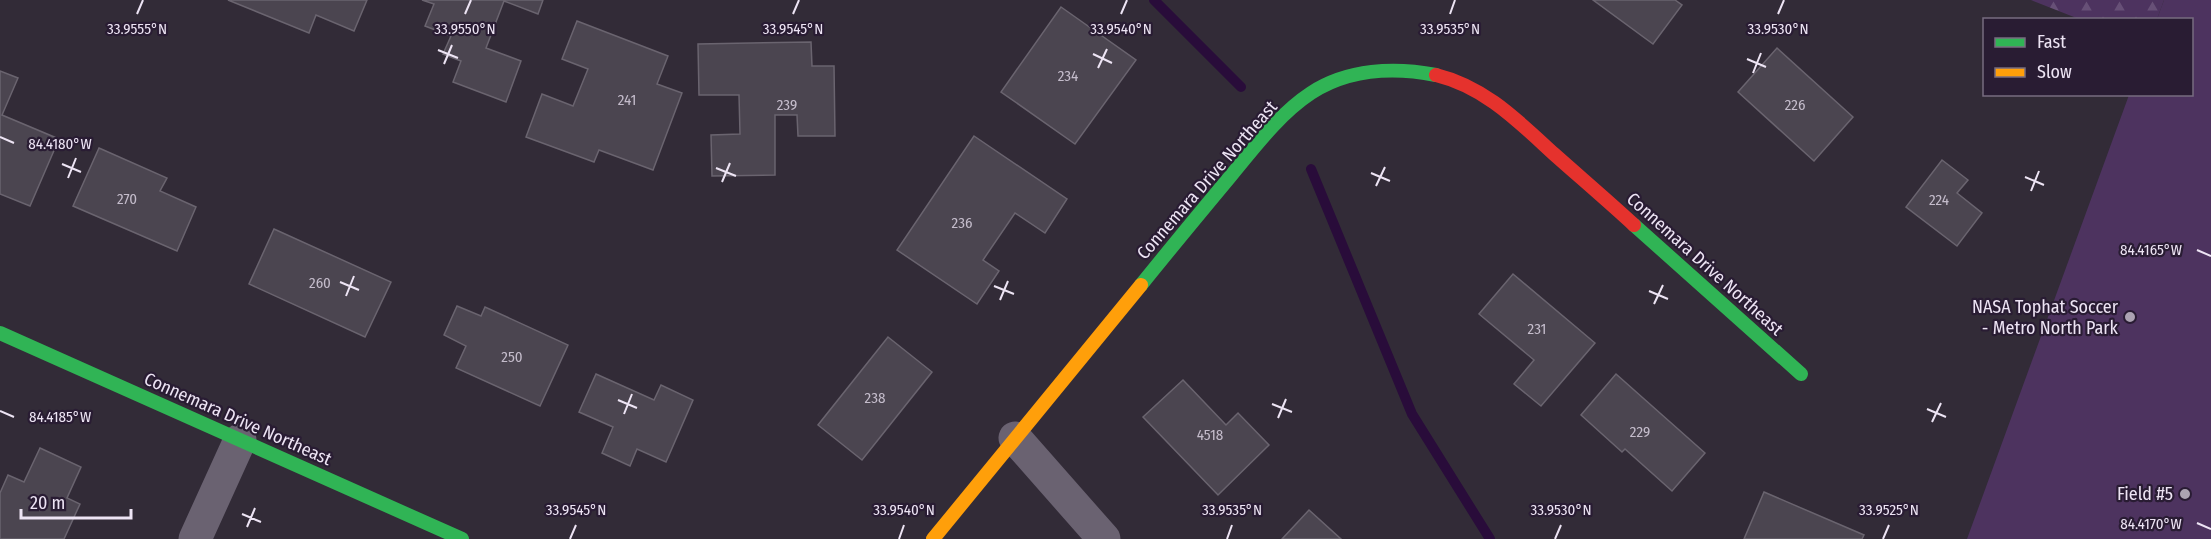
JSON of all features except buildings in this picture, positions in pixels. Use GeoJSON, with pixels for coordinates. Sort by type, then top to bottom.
{"type":"FeatureCollection","features":[{"type":"Feature","properties":{"kind":"street","name":"Connemara Drive Northeast"},"geometry":{"type":"LineString","coordinates":[[933,539],[1283,116],[1308,94],[1340,79],[1374,71],[1406,69],[1439,76],[1476,90],[1512,116],[1801,374]]}},
{"type":"Feature","properties":{"kind":"street","name":"Connemara Drive Northeast"},"geometry":{"type":"LineString","coordinates":[[0,333],[462,539]]}},
{"type":"Feature","properties":{"kind":"street"},"geometry":{"type":"LineString","coordinates":[[1015,438],[1104,539]]}},
{"type":"Feature","properties":{"kind":"street"},"geometry":{"type":"LineString","coordinates":[[195,539],[240,440]]}},
{"type":"Feature","properties":{"kind":"green space"},"geometry":{"type":"Polygon","coordinates":[[[2031,0],[2164,0],[2157,18],[2076,18],[2031,0]]]}},
{"type":"Feature","properties":{"kind":"green space","name":"NASA Tophat Soccer - Metro North Park"},"geometry":{"type":"Polygon","coordinates":[[[2164,0],[2211,0],[2211,539],[1967,539],[2129,96],[2193,96],[2193,18],[2157,18],[2164,0]]]}},
{"type":"Feature","properties":{"kind":"waterway"},"geometry":{"type":"LineString","coordinates":[[1154,0],[1241,87]]}},
{"type":"Feature","properties":{"kind":"waterway"},"geometry":{"type":"LineString","coordinates":[[1311,169],[1412,414],[1490,539]]}},
{"type":"Feature","properties":{"kind":"traffic: fast"},"geometry":{"type":"LineString","coordinates":[[1141,285],[1247,155],[1299,101],[1325,85],[1356,75],[1388,71],[1436,75]]}},
{"type":"Feature","properties":{"kind":"traffic: fast"},"geometry":{"type":"LineString","coordinates":[[1634,225],[1801,374]]}},
{"type":"Feature","properties":{"kind":"traffic: fast"},"geometry":{"type":"LineString","coordinates":[[0,333],[462,539]]}},
{"type":"Feature","properties":{"kind":"traffic: slow"},"geometry":{"type":"LineString","coordinates":[[933,539],[1141,285]]}},
{"type":"Feature","properties":{"kind":"traffic: jam"},"geometry":{"type":"LineString","coordinates":[[1436,75],[1454,80],[1500,107],[1634,225]]}},
{"type":"Feature","properties":{"kind":"place","name":"NASA Tophat Soccer - Metro North Park"},"geometry":{"type":"Point","coordinates":[2130,317]}},
{"type":"Feature","properties":{"kind":"place","name":"Field #5"},"geometry":{"type":"Point","coordinates":[2185,494]}}]}
